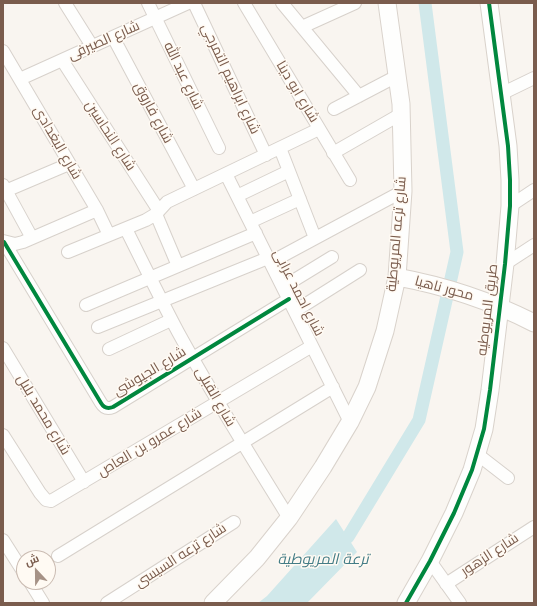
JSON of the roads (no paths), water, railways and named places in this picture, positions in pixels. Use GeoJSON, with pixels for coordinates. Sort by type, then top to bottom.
{"type":"FeatureCollection","features":[{"type":"Feature","properties":{"kind":"main road","name":"شارع ترعه المريوطية"},"geometry":{"type":"LineString","coordinates":[[213,603],[257,558],[289,518],[324,467],[350,422],[367,387],[403,278],[401,114],[387,3]]}},
{"type":"Feature","properties":{"kind":"main road","name":"طريق المريوطيه"},"geometry":{"type":"LineString","coordinates":[[406,603],[430,562],[454,513],[472,470],[484,429],[500,307],[510,206],[508,146],[489,3]]}},
{"type":"Feature","properties":{"kind":"main road","name":"محور ناهيا"},"geometry":{"type":"LineString","coordinates":[[403,278],[452,289],[500,307],[534,323]]}},
{"type":"Feature","properties":{"kind":"street"},"geometry":{"type":"LineString","coordinates":[[65,3],[92,46]]}},
{"type":"Feature","properties":{"kind":"street","name":"شارع عبد الله"},"geometry":{"type":"LineString","coordinates":[[148,3],[219,148]]}},
{"type":"Feature","properties":{"kind":"street","name":"شارع الصيرفى"},"geometry":{"type":"LineString","coordinates":[[20,79],[188,3]]}},
{"type":"Feature","properties":{"kind":"street","name":"شارع ابراهيم التمرجي"},"geometry":{"type":"LineString","coordinates":[[194,3],[266,155]]}},
{"type":"Feature","properties":{"kind":"street","name":"شارع ابو دينا"},"geometry":{"type":"LineString","coordinates":[[244,3],[350,180]]}},
{"type":"Feature","properties":{"kind":"street"},"geometry":{"type":"LineString","coordinates":[[282,3],[359,96]]}},
{"type":"Feature","properties":{"kind":"street"},"geometry":{"type":"LineString","coordinates":[[302,27],[355,3]]}},
{"type":"Feature","properties":{"kind":"street","name":"شارع فاروق"},"geometry":{"type":"LineString","coordinates":[[113,37],[194,189]]}},
{"type":"Feature","properties":{"kind":"street","name":"شارع البغدادى"},"geometry":{"type":"LineString","coordinates":[[3,51],[97,210],[110,235]]}},
{"type":"Feature","properties":{"kind":"street","name":"شارع النحاسين"},"geometry":{"type":"LineString","coordinates":[[62,60],[157,213],[178,266]]}},
{"type":"Feature","properties":{"kind":"street"},"geometry":{"type":"LineString","coordinates":[[334,109],[397,76]]}},
{"type":"Feature","properties":{"kind":"street"},"geometry":{"type":"LineString","coordinates":[[501,94],[534,78]]}},
{"type":"Feature","properties":{"kind":"street"},"geometry":{"type":"LineString","coordinates":[[333,153],[401,114]]}},
{"type":"Feature","properties":{"kind":"street"},"geometry":{"type":"LineString","coordinates":[[68,252],[126,229],[157,213],[167,202],[319,129]]}},
{"type":"Feature","properties":{"kind":"street"},"geometry":{"type":"LineString","coordinates":[[280,148],[315,238]]}},
{"type":"Feature","properties":{"kind":"street"},"geometry":{"type":"LineString","coordinates":[[32,238],[4,189],[69,164]]}},
{"type":"Feature","properties":{"kind":"street"},"geometry":{"type":"LineString","coordinates":[[237,196],[289,171]]}},
{"type":"Feature","properties":{"kind":"street","name":"شارع احمد عرابى"},"geometry":{"type":"LineString","coordinates":[[226,174],[350,422]]}},
{"type":"Feature","properties":{"kind":"street"},"geometry":{"type":"LineString","coordinates":[[510,206],[534,190]]}},
{"type":"Feature","properties":{"kind":"street"},"geometry":{"type":"LineString","coordinates":[[98,326],[269,260],[315,238],[403,191]]}},
{"type":"Feature","properties":{"kind":"street"},"geometry":{"type":"LineString","coordinates":[[86,305],[178,266],[253,228],[300,199]]}},
{"type":"Feature","properties":{"kind":"street"},"geometry":{"type":"LineString","coordinates":[[4,241],[15,244],[97,210]]}},
{"type":"Feature","properties":{"kind":"street","name":"شارع القبلى"},"geometry":{"type":"LineString","coordinates":[[126,229],[193,359],[289,518]]}},
{"type":"Feature","properties":{"kind":"street","name":"شارع الجيوشى"},"geometry":{"type":"LineString","coordinates":[[4,241],[101,403],[105,407],[113,407],[289,299]]}},
{"type":"Feature","properties":{"kind":"street"},"geometry":{"type":"LineString","coordinates":[[505,264],[534,245]]}},
{"type":"Feature","properties":{"kind":"street"},"geometry":{"type":"LineString","coordinates":[[283,288],[332,257]]}},
{"type":"Feature","properties":{"kind":"street"},"geometry":{"type":"LineString","coordinates":[[295,311],[360,270]]}},
{"type":"Feature","properties":{"kind":"street"},"geometry":{"type":"LineString","coordinates":[[109,349],[172,320]]}},
{"type":"Feature","properties":{"kind":"street","name":"شارع عمرو بن العاص"},"geometry":{"type":"LineString","coordinates":[[3,435],[40,493],[48,501],[54,500],[312,346]]}},
{"type":"Feature","properties":{"kind":"street","name":"شارع محمد بلبل"},"geometry":{"type":"LineString","coordinates":[[3,348],[84,482]]}},
{"type":"Feature","properties":{"kind":"street"},"geometry":{"type":"LineString","coordinates":[[58,556],[243,444],[333,387]]}},
{"type":"Feature","properties":{"kind":"street"},"geometry":{"type":"LineString","coordinates":[[477,454],[508,478]]}},
{"type":"Feature","properties":{"kind":"street","name":"شارع ترعه السيسى"},"geometry":{"type":"LineString","coordinates":[[107,603],[234,522]]}},
{"type":"Feature","properties":{"kind":"street","name":"شارع الزهور"},"geometry":{"type":"LineString","coordinates":[[446,584],[534,527]]}},
{"type":"Feature","properties":{"kind":"street"},"geometry":{"type":"LineString","coordinates":[[3,540],[16,560]]}},
{"type":"Feature","properties":{"kind":"street"},"geometry":{"type":"LineString","coordinates":[[430,562],[460,603]]}},
{"type":"Feature","properties":{"kind":"street"},"geometry":{"type":"LineString","coordinates":[[35,590],[43,603]]}},
{"type":"Feature","properties":{"kind":"water","name":"ترعة المريوطية"},"geometry":{"type":"Polygon","coordinates":[[[336,519],[357,552],[307,603],[258,603],[267,596],[336,519]]]}},
{"type":"Feature","properties":{"kind":"waterway"},"geometry":{"type":"LineString","coordinates":[[348,537],[419,420],[457,252],[425,3]]}}]}
